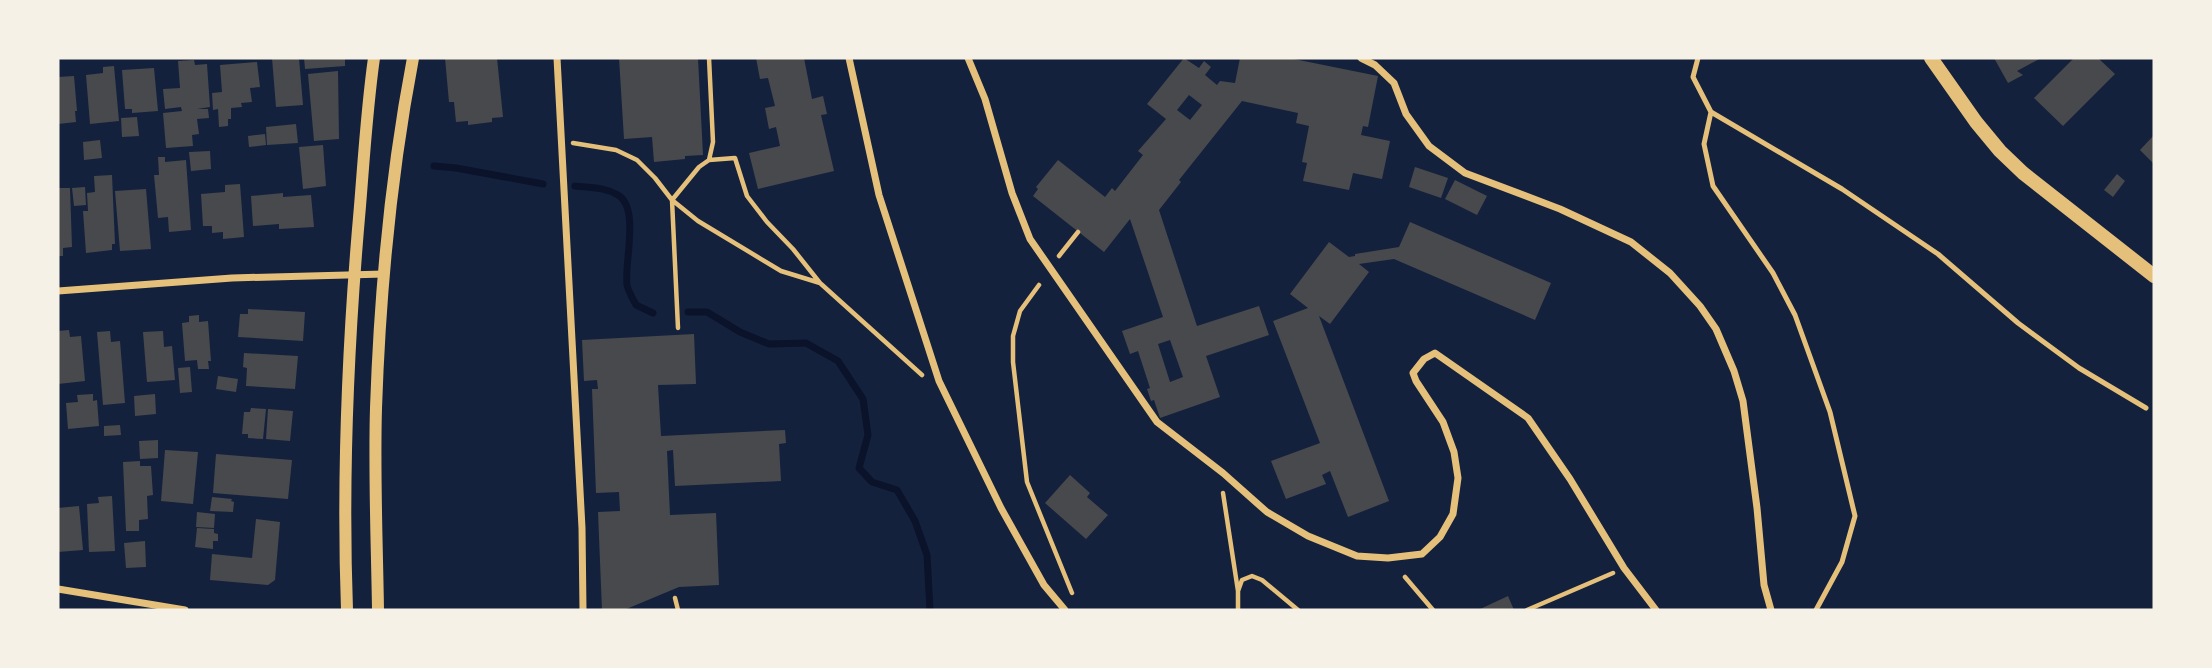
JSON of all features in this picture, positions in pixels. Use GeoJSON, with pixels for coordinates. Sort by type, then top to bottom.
{"type":"FeatureCollection","features":[{"type":"Feature","properties":{"kind":"main road"},"geometry":{"type":"LineString","coordinates":[[1931,58],[1976,122],[2023,173],[2154,275]]}},
{"type":"Feature","properties":{"kind":"street"},"geometry":{"type":"LineString","coordinates":[[347,610],[345,481],[348,375],[354,275],[374,58]]}},
{"type":"Feature","properties":{"kind":"street"},"geometry":{"type":"LineString","coordinates":[[378,610],[376,411],[384,274],[393,184],[413,58]]}},
{"type":"Feature","properties":{"kind":"street"},"geometry":{"type":"LineString","coordinates":[[557,58],[582,528],[583,610]]}},
{"type":"Feature","properties":{"kind":"street"},"geometry":{"type":"LineString","coordinates":[[849,58],[879,195],[939,381],[1007,519],[1044,585],[1065,610]]}},
{"type":"Feature","properties":{"kind":"street"},"geometry":{"type":"LineString","coordinates":[[968,58],[985,99],[1012,193],[1030,239],[1157,422],[1223,473],[1267,512],[1308,537],[1357,556],[1388,558],[1422,554],[1440,537],[1454,514],[1458,478],[1454,452],[1443,422],[1413,373],[1424,359],[1435,353],[1528,418],[1570,479],[1624,568],[1656,610]]}},
{"type":"Feature","properties":{"kind":"street"},"geometry":{"type":"LineString","coordinates":[[1362,58],[1375,65],[1394,83],[1406,114],[1429,145],[1465,173],[1572,214],[1631,242],[1670,273],[1700,306],[1716,328],[1743,401],[1764,585],[1771,610]]}},
{"type":"Feature","properties":{"kind":"street"},"geometry":{"type":"LineString","coordinates":[[58,291],[232,278],[384,274]]}},
{"type":"Feature","properties":{"kind":"street"},"geometry":{"type":"LineString","coordinates":[[58,589],[185,610]]}},
{"type":"Feature","properties":{"kind":"lane"},"geometry":{"type":"LineString","coordinates":[[1698,58],[1693,76],[1711,112],[1842,190],[1938,254],[2018,323],[2079,368],[2146,408]]}},
{"type":"Feature","properties":{"kind":"lane"},"geometry":{"type":"LineString","coordinates":[[1711,112],[1704,144],[1713,187],[1773,272],[1795,315],[1830,412],[1855,516],[1842,562],[1816,610]]}},
{"type":"Feature","properties":{"kind":"path"},"geometry":{"type":"LineString","coordinates":[[709,58],[713,142],[709,160]]}},
{"type":"Feature","properties":{"kind":"path"},"geometry":{"type":"LineString","coordinates":[[561,141],[616,150],[637,160],[672,200],[698,221],[780,271],[820,283]]}},
{"type":"Feature","properties":{"kind":"path"},"geometry":{"type":"LineString","coordinates":[[678,328],[672,200],[699,167],[709,160],[735,158],[747,196],[820,283],[925,378]]}},
{"type":"Feature","properties":{"kind":"path"},"geometry":{"type":"LineString","coordinates":[[1059,256],[1078,232]]}},
{"type":"Feature","properties":{"kind":"path"},"geometry":{"type":"LineString","coordinates":[[1039,285],[1020,311],[1013,336],[1013,362],[1027,482],[1075,601]]}},
{"type":"Feature","properties":{"kind":"path"},"geometry":{"type":"LineString","coordinates":[[1222,489],[1238,592],[1238,610]]}},
{"type":"Feature","properties":{"kind":"path"},"geometry":{"type":"LineString","coordinates":[[1527,610],[1624,568]]}},
{"type":"Feature","properties":{"kind":"path"},"geometry":{"type":"LineString","coordinates":[[1238,592],[1241,580],[1252,576],[1262,580],[1298,610]]}},
{"type":"Feature","properties":{"kind":"path"},"geometry":{"type":"LineString","coordinates":[[1405,578],[1433,610]]}},
{"type":"Feature","properties":{"kind":"path"},"geometry":{"type":"LineString","coordinates":[[675,598],[678,610]]}},
{"type":"Feature","properties":{"kind":"building"},"geometry":{"type":"Polygon","coordinates":[[[272,58],[299,58],[303,105],[276,107],[272,58]]]}},
{"type":"Feature","properties":{"kind":"building"},"geometry":{"type":"Polygon","coordinates":[[[304,58],[345,58],[345,66],[305,69],[304,58]]]}},
{"type":"Feature","properties":{"kind":"building"},"geometry":{"type":"Polygon","coordinates":[[[445,58],[497,58],[503,117],[492,118],[492,122],[468,125],[468,121],[456,122],[454,102],[449,102],[445,58]]]}},
{"type":"Feature","properties":{"kind":"building"},"geometry":{"type":"Polygon","coordinates":[[[619,58],[698,58],[703,155],[654,162],[652,137],[624,139],[619,58]]]}},
{"type":"Feature","properties":{"kind":"building"},"geometry":{"type":"Polygon","coordinates":[[[756,58],[804,58],[812,99],[823,96],[827,114],[821,115],[834,171],[758,189],[749,153],[780,146],[776,127],[769,129],[765,108],[775,106],[768,78],[760,79],[756,58]]]}},
{"type":"Feature","properties":{"kind":"building"},"geometry":{"type":"Polygon","coordinates":[[[1184,58],[1199,68],[1204,61],[1211,67],[1205,75],[1217,85],[1220,81],[1235,83],[1240,58],[1289,58],[1378,76],[1368,127],[1363,126],[1361,135],[1390,141],[1382,179],[1353,173],[1349,190],[1303,181],[1307,163],[1302,162],[1309,126],[1296,123],[1298,113],[1242,101],[1179,180],[1181,182],[1159,210],[1197,326],[1259,306],[1269,335],[1206,356],[1220,397],[1160,418],[1147,389],[1150,388],[1138,351],[1130,354],[1122,331],[1163,317],[1130,219],[1104,252],[1033,196],[1038,189],[1036,187],[1058,160],[1105,197],[1112,188],[1115,191],[1143,155],[1138,151],[1166,119],[1147,104],[1184,58]],[[1189,95],[1177,110],[1190,120],[1202,105],[1189,95]],[[1170,340],[1158,344],[1170,382],[1183,377],[1170,340]]]}},
{"type":"Feature","properties":{"kind":"building"},"geometry":{"type":"Polygon","coordinates":[[[1994,58],[2041,58],[2017,71],[2023,75],[2008,83],[1994,58]]]}},
{"type":"Feature","properties":{"kind":"building"},"geometry":{"type":"Polygon","coordinates":[[[2074,58],[2098,58],[2115,74],[2063,126],[2034,98],[2074,58]]]}},
{"type":"Feature","properties":{"kind":"building"},"geometry":{"type":"Polygon","coordinates":[[[194,60],[195,65],[207,64],[210,107],[197,109],[208,109],[209,118],[197,119],[199,134],[192,135],[193,146],[166,148],[163,113],[182,111],[181,107],[165,109],[163,89],[180,88],[178,61],[194,60]]]}},
{"type":"Feature","properties":{"kind":"building"},"geometry":{"type":"Polygon","coordinates":[[[257,62],[260,87],[250,88],[252,102],[231,108],[228,126],[219,127],[218,109],[213,110],[212,93],[222,92],[220,65],[257,62]]]}},
{"type":"Feature","properties":{"kind":"building"},"geometry":{"type":"Polygon","coordinates":[[[114,66],[119,121],[90,124],[86,75],[103,73],[103,67],[114,66]]]}},
{"type":"Feature","properties":{"kind":"building"},"geometry":{"type":"Polygon","coordinates":[[[154,68],[158,111],[132,113],[132,109],[125,109],[122,70],[154,68]]]}},
{"type":"Feature","properties":{"kind":"building"},"geometry":{"type":"Polygon","coordinates":[[[338,71],[339,139],[314,141],[308,74],[338,71]]]}},
{"type":"Feature","properties":{"kind":"building"},"geometry":{"type":"Polygon","coordinates":[[[74,76],[76,122],[58,124],[58,77],[74,76]]]}},
{"type":"Feature","properties":{"kind":"building"},"geometry":{"type":"Polygon","coordinates":[[[137,117],[139,136],[122,137],[121,118],[137,117]]]}},
{"type":"Feature","properties":{"kind":"building"},"geometry":{"type":"Polygon","coordinates":[[[296,124],[298,143],[267,145],[266,127],[296,124]]]}},
{"type":"Feature","properties":{"kind":"building"},"geometry":{"type":"Polygon","coordinates":[[[265,134],[266,145],[249,147],[248,136],[265,134]]]}},
{"type":"Feature","properties":{"kind":"building"},"geometry":{"type":"Polygon","coordinates":[[[2154,135],[2154,164],[2140,150],[2154,135]]]}},
{"type":"Feature","properties":{"kind":"building"},"geometry":{"type":"Polygon","coordinates":[[[100,140],[102,158],[84,160],[83,142],[100,140]]]}},
{"type":"Feature","properties":{"kind":"building"},"geometry":{"type":"Polygon","coordinates":[[[323,145],[326,186],[303,189],[299,147],[323,145]]]}},
{"type":"Feature","properties":{"kind":"building"},"geometry":{"type":"Polygon","coordinates":[[[210,151],[211,169],[191,171],[189,152],[210,151]]]}},
{"type":"Feature","properties":{"kind":"building"},"geometry":{"type":"Polygon","coordinates":[[[158,157],[165,157],[165,162],[186,160],[191,230],[169,232],[168,217],[158,218],[154,175],[159,175],[158,157]]]}},
{"type":"Feature","properties":{"kind":"building"},"geometry":{"type":"Polygon","coordinates":[[[1415,167],[1448,178],[1441,198],[1409,187],[1415,167]]]}},
{"type":"Feature","properties":{"kind":"building"},"geometry":{"type":"Polygon","coordinates":[[[2117,174],[2125,181],[2113,197],[2104,190],[2117,174]]]}},
{"type":"Feature","properties":{"kind":"building"},"geometry":{"type":"Polygon","coordinates":[[[112,175],[115,244],[112,244],[112,250],[86,253],[83,211],[88,211],[87,193],[95,192],[94,176],[112,175]]]}},
{"type":"Feature","properties":{"kind":"building"},"geometry":{"type":"Polygon","coordinates":[[[1455,180],[1487,196],[1477,215],[1445,199],[1455,180]]]}},
{"type":"Feature","properties":{"kind":"building"},"geometry":{"type":"Polygon","coordinates":[[[240,184],[244,237],[223,239],[223,232],[212,233],[212,226],[203,226],[201,194],[225,192],[225,185],[240,184]]]}},
{"type":"Feature","properties":{"kind":"building"},"geometry":{"type":"Polygon","coordinates":[[[85,187],[86,205],[74,206],[72,188],[85,187]]]}},
{"type":"Feature","properties":{"kind":"building"},"geometry":{"type":"Polygon","coordinates":[[[58,188],[70,188],[72,247],[63,248],[63,256],[58,256],[58,188]]]}},
{"type":"Feature","properties":{"kind":"building"},"geometry":{"type":"Polygon","coordinates":[[[146,189],[151,249],[120,251],[115,191],[146,189]]]}},
{"type":"Feature","properties":{"kind":"building"},"geometry":{"type":"Polygon","coordinates":[[[283,193],[283,197],[311,195],[314,227],[279,229],[279,224],[253,226],[251,196],[283,193]]]}},
{"type":"Feature","properties":{"kind":"building"},"geometry":{"type":"Polygon","coordinates":[[[1410,222],[1551,283],[1535,320],[1394,259],[1359,264],[1369,272],[1330,324],[1319,316],[1389,501],[1348,517],[1330,471],[1322,475],[1326,484],[1286,499],[1271,461],[1320,443],[1273,321],[1308,308],[1290,294],[1329,242],[1349,257],[1399,247],[1410,222]]]}},
{"type":"Feature","properties":{"kind":"building"},"geometry":{"type":"Polygon","coordinates":[[[248,309],[305,312],[303,341],[238,337],[240,314],[248,314],[248,309]]]}},
{"type":"Feature","properties":{"kind":"building"},"geometry":{"type":"Polygon","coordinates":[[[199,315],[199,322],[208,321],[211,361],[208,361],[209,369],[198,369],[197,360],[185,361],[182,323],[189,322],[189,316],[199,315]]]}},
{"type":"Feature","properties":{"kind":"building"},"geometry":{"type":"Polygon","coordinates":[[[69,330],[70,337],[81,336],[85,381],[58,384],[58,331],[69,330]]]}},
{"type":"Feature","properties":{"kind":"building"},"geometry":{"type":"Polygon","coordinates":[[[110,331],[111,342],[120,341],[125,403],[103,405],[97,332],[110,331]]]}},
{"type":"Feature","properties":{"kind":"building"},"geometry":{"type":"Polygon","coordinates":[[[163,331],[164,347],[172,346],[175,380],[147,382],[143,332],[163,331]]]}},
{"type":"Feature","properties":{"kind":"building"},"geometry":{"type":"Polygon","coordinates":[[[694,334],[696,384],[658,385],[661,436],[785,430],[786,443],[779,444],[781,481],[675,486],[673,450],[667,451],[670,515],[716,513],[719,585],[679,587],[624,610],[602,610],[598,512],[620,511],[619,492],[596,493],[592,389],[598,389],[597,380],[584,381],[582,340],[694,334]]]}},
{"type":"Feature","properties":{"kind":"building"},"geometry":{"type":"Polygon","coordinates":[[[244,353],[298,356],[295,389],[246,386],[244,353]]]}},
{"type":"Feature","properties":{"kind":"building"},"geometry":{"type":"Polygon","coordinates":[[[190,367],[192,392],[180,393],[178,368],[190,367]]]}},
{"type":"Feature","properties":{"kind":"building"},"geometry":{"type":"Polygon","coordinates":[[[218,376],[238,379],[236,392],[216,389],[218,376]]]}},
{"type":"Feature","properties":{"kind":"building"},"geometry":{"type":"Polygon","coordinates":[[[93,394],[93,401],[97,400],[99,426],[68,429],[66,403],[78,402],[77,395],[93,394]]]}},
{"type":"Feature","properties":{"kind":"building"},"geometry":{"type":"Polygon","coordinates":[[[155,394],[156,414],[135,416],[134,396],[155,394]]]}},
{"type":"Feature","properties":{"kind":"building"},"geometry":{"type":"Polygon","coordinates":[[[251,408],[266,409],[263,439],[248,438],[248,434],[242,434],[244,412],[250,412],[251,408]]]}},
{"type":"Feature","properties":{"kind":"building"},"geometry":{"type":"Polygon","coordinates":[[[268,409],[293,411],[290,441],[266,439],[268,409]]]}},
{"type":"Feature","properties":{"kind":"building"},"geometry":{"type":"Polygon","coordinates":[[[120,425],[121,435],[104,436],[104,426],[120,425]]]}},
{"type":"Feature","properties":{"kind":"building"},"geometry":{"type":"Polygon","coordinates":[[[158,440],[158,458],[140,459],[139,441],[158,440]]]}},
{"type":"Feature","properties":{"kind":"building"},"geometry":{"type":"Polygon","coordinates":[[[165,450],[198,452],[193,504],[161,501],[165,450]]]}},
{"type":"Feature","properties":{"kind":"building"},"geometry":{"type":"Polygon","coordinates":[[[216,454],[292,460],[288,499],[213,493],[216,454]]]}},
{"type":"Feature","properties":{"kind":"building"},"geometry":{"type":"Polygon","coordinates":[[[140,461],[140,466],[151,466],[153,495],[147,496],[148,519],[139,520],[139,531],[126,531],[123,462],[140,461]]]}},
{"type":"Feature","properties":{"kind":"building"},"geometry":{"type":"Polygon","coordinates":[[[1070,475],[1090,493],[1087,497],[1108,515],[1086,539],[1045,503],[1070,475]]]}},
{"type":"Feature","properties":{"kind":"building"},"geometry":{"type":"Polygon","coordinates":[[[112,496],[115,551],[89,552],[87,504],[99,503],[98,497],[112,496]]]}},
{"type":"Feature","properties":{"kind":"building"},"geometry":{"type":"Polygon","coordinates":[[[212,497],[232,499],[233,512],[210,511],[212,497]]]}},
{"type":"Feature","properties":{"kind":"building"},"geometry":{"type":"Polygon","coordinates":[[[79,506],[83,550],[58,552],[58,508],[79,506]]]}},
{"type":"Feature","properties":{"kind":"building"},"geometry":{"type":"Polygon","coordinates":[[[197,512],[215,514],[214,528],[196,527],[197,512]]]}},
{"type":"Feature","properties":{"kind":"building"},"geometry":{"type":"Polygon","coordinates":[[[256,519],[280,522],[275,580],[268,585],[210,580],[212,554],[252,558],[256,519]]]}},
{"type":"Feature","properties":{"kind":"building"},"geometry":{"type":"Polygon","coordinates":[[[197,528],[214,529],[214,533],[218,534],[218,541],[213,541],[213,549],[195,547],[197,528]]]}},
{"type":"Feature","properties":{"kind":"building"},"geometry":{"type":"Polygon","coordinates":[[[145,541],[146,567],[126,568],[124,543],[145,541]]]}},
{"type":"Feature","properties":{"kind":"building"},"geometry":{"type":"Polygon","coordinates":[[[1508,596],[1514,610],[1478,610],[1508,596]]]}},
{"type":"Feature","properties":{"kind":"waterway"},"geometry":{"type":"LineString","coordinates":[[434,166],[543,184]]}},
{"type":"Feature","properties":{"kind":"waterway"},"geometry":{"type":"LineString","coordinates":[[575,186],[608,190],[625,202],[630,223],[628,287],[636,305],[653,313]]}},
{"type":"Feature","properties":{"kind":"waterway"},"geometry":{"type":"LineString","coordinates":[[688,312],[707,312],[740,332],[769,344],[806,343],[838,361],[863,399],[868,435],[859,468],[872,482],[897,490],[915,521],[927,555],[930,610]]}}]}
